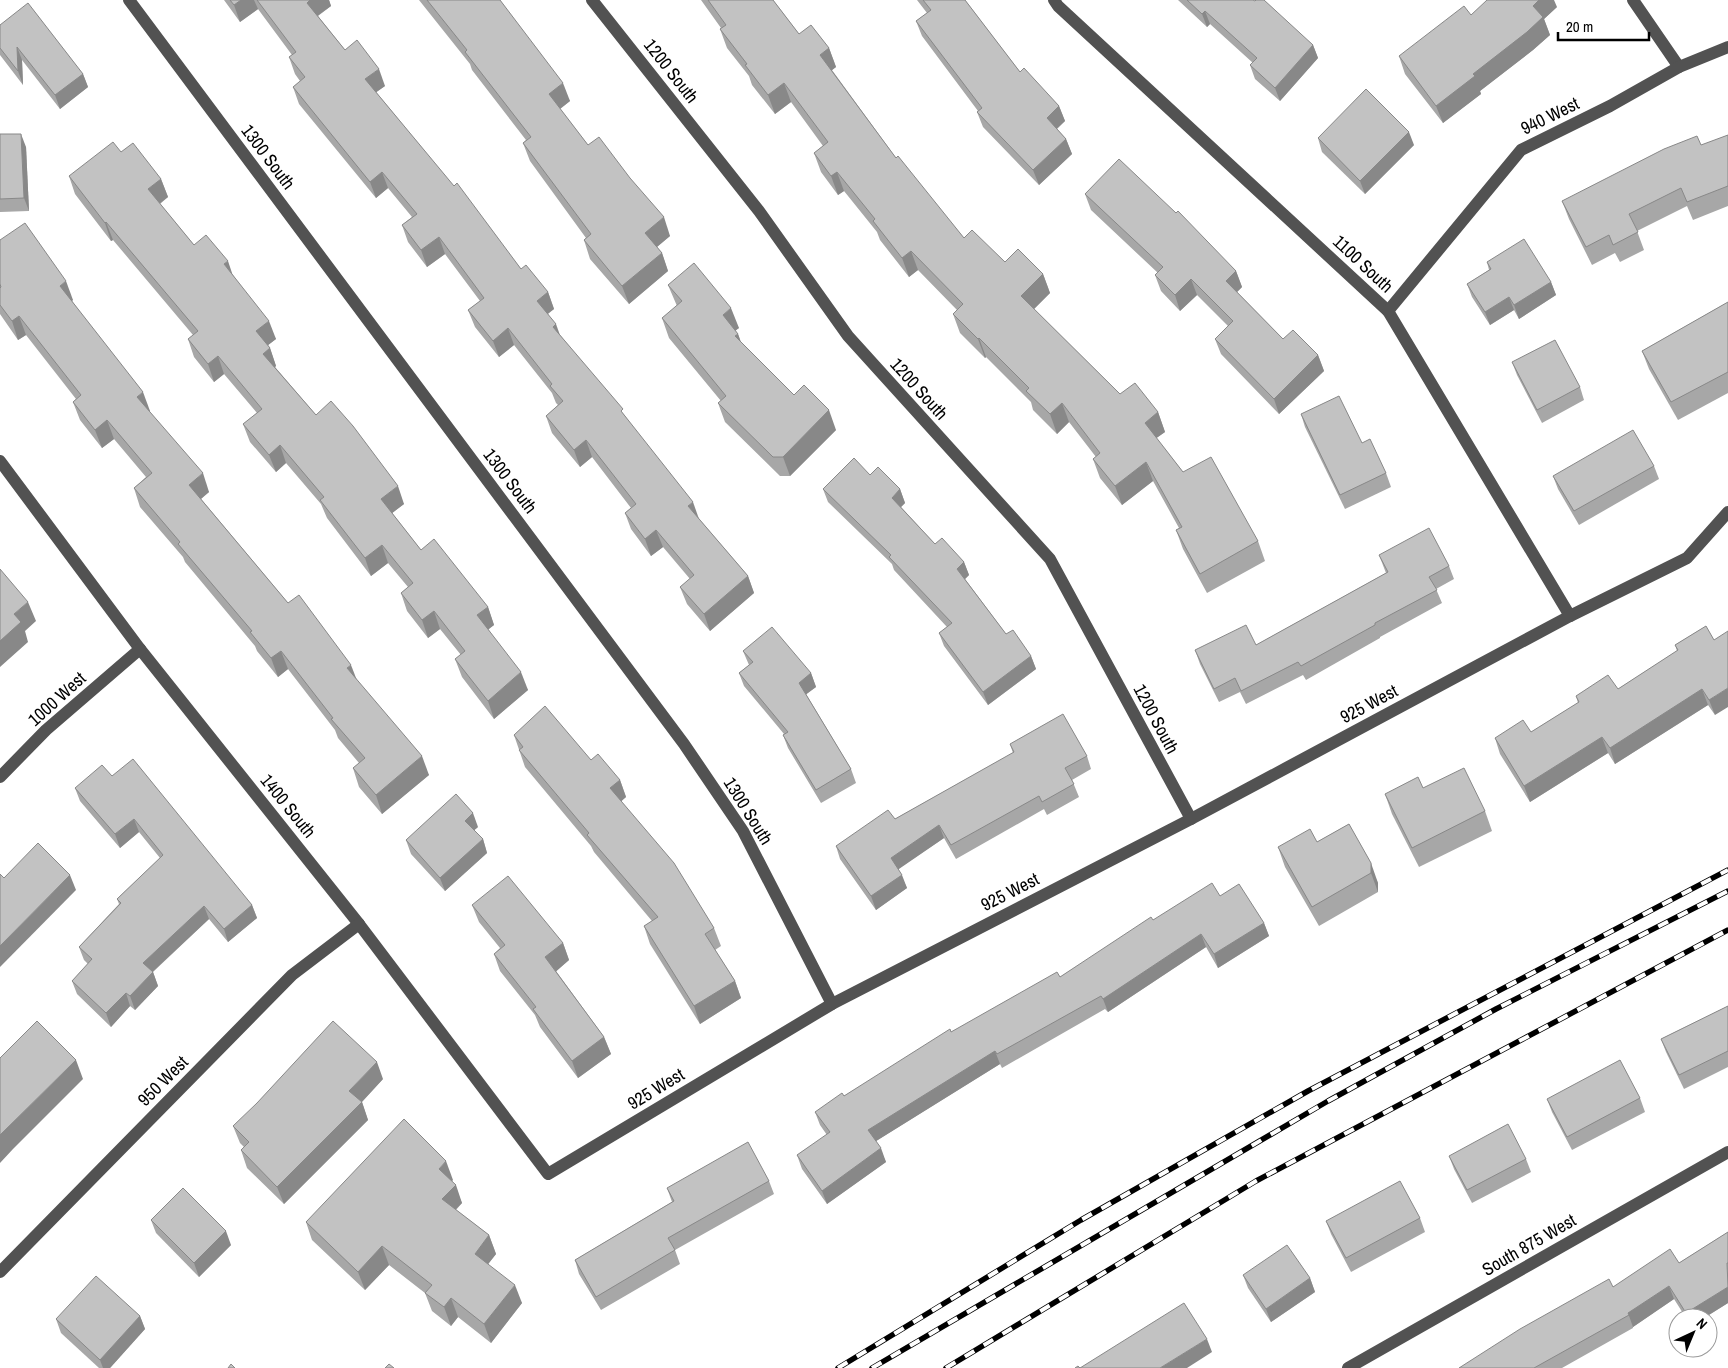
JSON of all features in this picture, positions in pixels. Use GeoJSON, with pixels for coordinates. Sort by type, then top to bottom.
{"type":"FeatureCollection","features":[{"type":"Feature","properties":{"kind":"street","name":"1300 South"},"geometry":{"type":"LineString","coordinates":[[129,0],[684,744],[743,832],[832,1004]]}},
{"type":"Feature","properties":{"kind":"street","name":"1200 South"},"geometry":{"type":"LineString","coordinates":[[592,0],[759,212],[848,336],[1050,559],[1191,819]]}},
{"type":"Feature","properties":{"kind":"street","name":"1100 South"},"geometry":{"type":"LineString","coordinates":[[1054,0],[1058,6],[1388,311],[1570,616]]}},
{"type":"Feature","properties":{"kind":"street"},"geometry":{"type":"LineString","coordinates":[[1633,0],[1679,67]]}},
{"type":"Feature","properties":{"kind":"street","name":"940 West"},"geometry":{"type":"LineString","coordinates":[[1388,311],[1521,150],[1610,106],[1679,67],[1728,47]]}},
{"type":"Feature","properties":{"kind":"street","name":"1400 South"},"geometry":{"type":"LineString","coordinates":[[0,461],[140,649],[359,924],[548,1174]]}},
{"type":"Feature","properties":{"kind":"street"},"geometry":{"type":"LineString","coordinates":[[1570,616],[1687,558],[1728,512]]}},
{"type":"Feature","properties":{"kind":"street","name":"925 West"},"geometry":{"type":"LineString","coordinates":[[548,1174],[832,1004],[1191,819],[1570,616]]}},
{"type":"Feature","properties":{"kind":"street","name":"1000 West"},"geometry":{"type":"LineString","coordinates":[[0,777],[46,730],[140,649]]}},
{"type":"Feature","properties":{"kind":"street","name":"950 West"},"geometry":{"type":"LineString","coordinates":[[0,1272],[292,975],[359,924]]}},
{"type":"Feature","properties":{"kind":"street","name":"South 875 West"},"geometry":{"type":"LineString","coordinates":[[1348,1368],[1728,1152]]}},
{"type":"Feature","properties":{"kind":"building"},"geometry":{"type":"Polygon","coordinates":[[[230,0],[241,0],[234,5],[230,0]]]}},
{"type":"Feature","properties":{"kind":"building"},"geometry":{"type":"Polygon","coordinates":[[[257,0],[310,0],[307,3],[345,50],[357,40],[379,69],[365,79],[454,186],[457,183],[521,269],[526,265],[548,292],[537,301],[556,324],[553,327],[623,409],[621,411],[693,502],[688,506],[748,576],[704,614],[680,587],[694,575],[656,530],[645,539],[625,513],[636,504],[586,440],[574,450],[546,416],[563,401],[550,386],[552,384],[508,328],[493,341],[468,310],[484,298],[439,237],[421,250],[402,225],[417,214],[382,172],[370,182],[293,87],[305,77],[289,57],[296,52],[257,0]]]}},
{"type":"Feature","properties":{"kind":"building"},"geometry":{"type":"Polygon","coordinates":[[[427,0],[500,0],[563,83],[549,94],[588,145],[599,137],[630,178],[664,217],[645,233],[662,253],[622,286],[584,240],[591,234],[523,143],[531,137],[465,52],[467,50],[427,0]]]}},
{"type":"Feature","properties":{"kind":"building"},"geometry":{"type":"Polygon","coordinates":[[[708,0],[773,0],[799,34],[811,25],[829,48],[820,55],[896,158],[898,156],[964,238],[972,230],[1005,262],[1018,249],[1043,274],[1021,296],[1120,394],[1135,383],[1158,412],[1145,423],[1183,472],[1211,457],[1258,541],[1200,574],[1176,530],[1182,527],[1146,462],[1115,486],[1093,459],[1100,453],[1062,403],[1050,414],[1026,391],[1029,388],[953,314],[963,304],[911,251],[902,258],[873,221],[875,219],[837,172],[831,176],[814,153],[828,142],[784,83],[768,95],[720,29],[726,25],[708,0]]]}},
{"type":"Feature","properties":{"kind":"building"},"geometry":{"type":"Polygon","coordinates":[[[923,0],[965,0],[1020,72],[1024,68],[1059,106],[1047,118],[1066,139],[1033,170],[977,112],[982,108],[916,21],[931,10],[923,0]]]}},
{"type":"Feature","properties":{"kind":"building"},"geometry":{"type":"Polygon","coordinates":[[[1187,0],[1264,0],[1313,45],[1275,88],[1250,65],[1257,58],[1205,11],[1202,14],[1187,0]]]}},
{"type":"Feature","properties":{"kind":"building"},"geometry":{"type":"Polygon","coordinates":[[[1487,0],[1539,0],[1533,6],[1543,17],[1527,32],[1473,74],[1475,76],[1436,106],[1399,56],[1464,6],[1471,15],[1487,0]]]}},
{"type":"Feature","properties":{"kind":"building"},"geometry":{"type":"Polygon","coordinates":[[[28,3],[83,74],[55,95],[17,47],[18,71],[0,48],[0,25],[28,3]]]}},
{"type":"Feature","properties":{"kind":"building"},"geometry":{"type":"Polygon","coordinates":[[[1366,89],[1409,132],[1360,181],[1318,138],[1366,89]]]}},
{"type":"Feature","properties":{"kind":"building"},"geometry":{"type":"Polygon","coordinates":[[[0,134],[21,134],[24,198],[0,199],[0,134]]]}},
{"type":"Feature","properties":{"kind":"building"},"geometry":{"type":"Polygon","coordinates":[[[1728,135],[1728,186],[1687,202],[1681,188],[1629,214],[1638,232],[1613,245],[1609,235],[1586,247],[1562,201],[1664,149],[1697,136],[1701,145],[1728,135]]]}},
{"type":"Feature","properties":{"kind":"building"},"geometry":{"type":"Polygon","coordinates":[[[113,142],[121,152],[133,143],[161,179],[148,189],[194,245],[206,235],[228,261],[224,264],[269,321],[256,331],[270,348],[263,354],[316,415],[331,401],[353,426],[398,486],[381,499],[421,550],[434,539],[488,607],[477,615],[521,672],[488,701],[455,659],[465,651],[434,611],[422,620],[401,593],[413,583],[382,545],[365,558],[320,500],[324,497],[280,445],[269,455],[243,424],[262,409],[218,356],[208,364],[188,339],[198,331],[105,223],[69,176],[113,142]]]}},
{"type":"Feature","properties":{"kind":"building"},"geometry":{"type":"Polygon","coordinates":[[[1119,159],[1176,213],[1178,211],[1236,271],[1226,281],[1283,339],[1293,330],[1318,355],[1274,399],[1215,339],[1233,321],[1191,279],[1175,295],[1155,275],[1163,267],[1085,194],[1119,159]]]}},
{"type":"Feature","properties":{"kind":"building"},"geometry":{"type":"Polygon","coordinates":[[[25,223],[66,281],[60,286],[143,392],[137,397],[203,473],[189,485],[288,603],[299,595],[351,665],[347,668],[422,756],[376,795],[353,768],[365,758],[331,719],[333,718],[281,651],[271,658],[250,632],[252,631],[178,544],[180,542],[134,488],[152,473],[107,420],[95,430],[73,402],[81,395],[19,316],[12,321],[0,305],[0,240],[25,223]]]}},
{"type":"Feature","properties":{"kind":"building"},"geometry":{"type":"Polygon","coordinates":[[[1524,239],[1551,282],[1514,305],[1509,297],[1485,312],[1467,284],[1491,269],[1487,262],[1524,239]]]}},
{"type":"Feature","properties":{"kind":"building"},"geometry":{"type":"Polygon","coordinates":[[[694,263],[731,308],[723,315],[738,334],[735,336],[794,395],[804,385],[829,410],[783,457],[773,457],[718,403],[726,396],[662,318],[682,301],[668,285],[694,263]]]}},
{"type":"Feature","properties":{"kind":"building"},"geometry":{"type":"Polygon","coordinates":[[[1728,302],[1728,372],[1671,402],[1642,351],[1728,302]]]}},
{"type":"Feature","properties":{"kind":"building"},"geometry":{"type":"Polygon","coordinates":[[[1555,340],[1580,387],[1537,410],[1512,362],[1555,340]]]}},
{"type":"Feature","properties":{"kind":"building"},"geometry":{"type":"Polygon","coordinates":[[[1339,396],[1362,443],[1370,439],[1386,473],[1340,495],[1301,414],[1339,396]]]}},
{"type":"Feature","properties":{"kind":"building"},"geometry":{"type":"Polygon","coordinates":[[[1633,430],[1654,466],[1574,511],[1553,476],[1633,430]]]}},
{"type":"Feature","properties":{"kind":"building"},"geometry":{"type":"Polygon","coordinates":[[[854,458],[870,475],[878,467],[900,489],[892,498],[935,544],[942,538],[964,562],[957,569],[1006,634],[1013,630],[1031,656],[983,692],[939,633],[952,623],[889,557],[891,555],[823,489],[854,458]]]}},
{"type":"Feature","properties":{"kind":"building"},"geometry":{"type":"Polygon","coordinates":[[[1429,528],[1449,566],[1429,577],[1437,590],[1301,666],[1298,662],[1241,691],[1235,678],[1214,689],[1195,650],[1246,625],[1256,645],[1388,572],[1379,555],[1429,528]]]}},
{"type":"Feature","properties":{"kind":"building"},"geometry":{"type":"Polygon","coordinates":[[[0,569],[28,602],[14,614],[21,622],[0,641],[0,569]]]}},
{"type":"Feature","properties":{"kind":"building"},"geometry":{"type":"Polygon","coordinates":[[[1706,626],[1714,640],[1728,631],[1728,688],[1709,700],[1702,689],[1610,748],[1602,737],[1524,786],[1495,738],[1523,720],[1531,732],[1579,702],[1576,696],[1608,675],[1618,689],[1678,650],[1675,645],[1706,626]]]}},
{"type":"Feature","properties":{"kind":"building"},"geometry":{"type":"Polygon","coordinates":[[[772,627],[811,673],[799,683],[851,769],[816,790],[783,735],[788,732],[739,673],[753,662],[743,651],[772,627]]]}},
{"type":"Feature","properties":{"kind":"building"},"geometry":{"type":"Polygon","coordinates":[[[545,706],[591,760],[598,754],[620,780],[610,788],[674,863],[714,928],[705,934],[735,981],[694,1006],[644,926],[658,917],[587,835],[589,833],[519,750],[523,747],[514,735],[545,706]]]}},
{"type":"Feature","properties":{"kind":"building"},"geometry":{"type":"Polygon","coordinates":[[[1063,714],[1087,756],[1065,768],[1074,784],[1042,802],[1039,796],[951,845],[939,825],[891,858],[902,875],[871,896],[836,846],[888,810],[895,819],[1014,752],[1010,744],[1063,714]]]}},
{"type":"Feature","properties":{"kind":"building"},"geometry":{"type":"Polygon","coordinates":[[[133,759],[252,905],[224,929],[204,906],[143,963],[153,972],[130,996],[126,993],[106,1013],[72,981],[92,959],[79,947],[121,903],[117,899],[163,855],[134,819],[115,834],[75,788],[102,765],[112,776],[133,759]]]}},
{"type":"Feature","properties":{"kind":"building"},"geometry":{"type":"Polygon","coordinates":[[[1464,768],[1485,811],[1412,848],[1385,794],[1418,777],[1423,788],[1464,768]]]}},
{"type":"Feature","properties":{"kind":"building"},"geometry":{"type":"Polygon","coordinates":[[[456,794],[473,813],[465,821],[483,839],[440,878],[406,840],[456,794]]]}},
{"type":"Feature","properties":{"kind":"building"},"geometry":{"type":"Polygon","coordinates":[[[1349,824],[1371,863],[1371,873],[1312,907],[1278,847],[1310,829],[1317,842],[1349,824]]]}},
{"type":"Feature","properties":{"kind":"building"},"geometry":{"type":"Polygon","coordinates":[[[38,843],[70,875],[0,946],[0,874],[4,878],[38,843]]]}},
{"type":"Feature","properties":{"kind":"building"},"geometry":{"type":"Polygon","coordinates":[[[508,876],[563,943],[545,957],[604,1037],[572,1061],[533,1009],[536,1007],[494,954],[505,945],[472,905],[508,876]]]}},
{"type":"Feature","properties":{"kind":"building"},"geometry":{"type":"Polygon","coordinates":[[[1212,883],[1220,896],[1239,884],[1264,923],[1214,954],[1201,934],[1103,999],[1101,996],[997,1054],[995,1051],[868,1130],[881,1148],[822,1191],[797,1155],[830,1132],[815,1112],[842,1093],[844,1096],[950,1029],[951,1032],[1057,972],[1060,977],[1151,917],[1153,920],[1212,883]]]}},
{"type":"Feature","properties":{"kind":"building"},"geometry":{"type":"Polygon","coordinates":[[[1728,1006],[1728,1051],[1679,1075],[1661,1039],[1728,1006]]]}},
{"type":"Feature","properties":{"kind":"building"},"geometry":{"type":"Polygon","coordinates":[[[37,1021],[76,1060],[0,1135],[0,1058],[37,1021]]]}},
{"type":"Feature","properties":{"kind":"building"},"geometry":{"type":"Polygon","coordinates":[[[333,1021],[377,1062],[349,1091],[362,1102],[277,1187],[241,1150],[249,1142],[233,1126],[257,1103],[333,1021]]]}},
{"type":"Feature","properties":{"kind":"building"},"geometry":{"type":"Polygon","coordinates":[[[1620,1060],[1640,1098],[1567,1137],[1547,1099],[1620,1060]]]}},
{"type":"Feature","properties":{"kind":"building"},"geometry":{"type":"Polygon","coordinates":[[[404,1119],[446,1161],[439,1169],[456,1185],[442,1199],[489,1235],[475,1254],[515,1285],[484,1324],[451,1298],[444,1307],[425,1293],[432,1285],[382,1246],[358,1272],[306,1222],[404,1119]]]}},
{"type":"Feature","properties":{"kind":"building"},"geometry":{"type":"Polygon","coordinates":[[[1508,1124],[1526,1159],[1467,1190],[1449,1156],[1508,1124]]]}},
{"type":"Feature","properties":{"kind":"building"},"geometry":{"type":"Polygon","coordinates":[[[748,1142],[769,1181],[668,1238],[675,1250],[596,1297],[575,1260],[674,1201],[667,1188],[748,1142]]]}},
{"type":"Feature","properties":{"kind":"building"},"geometry":{"type":"Polygon","coordinates":[[[1400,1181],[1420,1218],[1346,1258],[1326,1221],[1400,1181]]]}},
{"type":"Feature","properties":{"kind":"building"},"geometry":{"type":"Polygon","coordinates":[[[183,1188],[226,1231],[194,1263],[151,1220],[183,1188]]]}},
{"type":"Feature","properties":{"kind":"building"},"geometry":{"type":"Polygon","coordinates":[[[1728,1232],[1728,1287],[1694,1308],[1683,1308],[1669,1286],[1628,1313],[1629,1315],[1534,1368],[1459,1368],[1520,1329],[1609,1279],[1613,1287],[1670,1249],[1679,1263],[1728,1232]]]}},
{"type":"Feature","properties":{"kind":"building"},"geometry":{"type":"Polygon","coordinates":[[[1287,1245],[1310,1278],[1266,1309],[1243,1275],[1287,1245]]]}},
{"type":"Feature","properties":{"kind":"building"},"geometry":{"type":"Polygon","coordinates":[[[96,1276],[140,1316],[100,1360],[56,1319],[96,1276]]]}},
{"type":"Feature","properties":{"kind":"building"},"geometry":{"type":"Polygon","coordinates":[[[1184,1303],[1207,1339],[1160,1368],[1080,1368],[1184,1303]]]}},
{"type":"Feature","properties":{"kind":"building"},"geometry":{"type":"Polygon","coordinates":[[[389,1364],[394,1368],[385,1368],[389,1364]]]}},
{"type":"Feature","properties":{"kind":"railway"},"geometry":{"type":"LineString","coordinates":[[838,1368],[1081,1220],[1308,1091],[1728,870]]}},
{"type":"Feature","properties":{"kind":"railway"},"geometry":{"type":"LineString","coordinates":[[872,1368],[1328,1101],[1496,1009],[1728,891]]}},
{"type":"Feature","properties":{"kind":"railway"},"geometry":{"type":"LineString","coordinates":[[946,1368],[1256,1181],[1728,930]]}}]}
